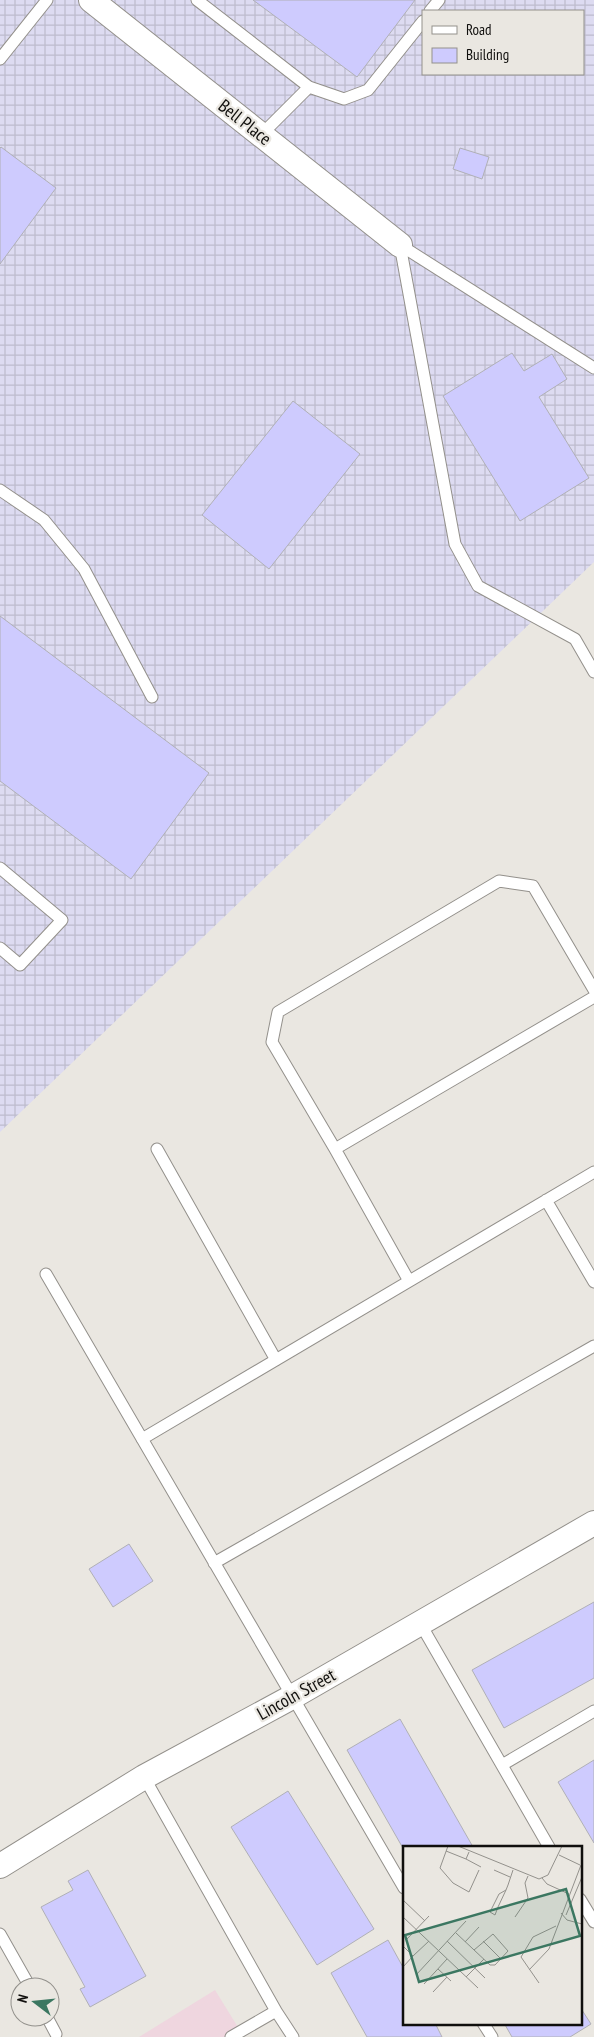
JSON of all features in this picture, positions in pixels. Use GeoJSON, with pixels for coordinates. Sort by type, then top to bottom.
{"type":"FeatureCollection","features":[{"type":"Feature","properties":{"kind":"street","name":"Bell Place"},"geometry":{"type":"LineString","coordinates":[[99,2],[261,135],[400,244]]}},
{"type":"Feature","properties":{"kind":"street","name":"Lincoln Street"},"geometry":{"type":"LineString","coordinates":[[0,1866],[144,1777],[292,1697],[594,1523]]}},
{"type":"Feature","properties":{"kind":"lane"},"geometry":{"type":"LineString","coordinates":[[0,59],[47,0]]}},
{"type":"Feature","properties":{"kind":"lane"},"geometry":{"type":"LineString","coordinates":[[197,0],[309,87],[344,99],[368,90],[422,22]]}},
{"type":"Feature","properties":{"kind":"lane"},"geometry":{"type":"LineString","coordinates":[[431,10],[439,0]]}},
{"type":"Feature","properties":{"kind":"lane"},"geometry":{"type":"LineString","coordinates":[[261,135],[309,87]]}},
{"type":"Feature","properties":{"kind":"lane"},"geometry":{"type":"LineString","coordinates":[[400,244],[594,368]]}},
{"type":"Feature","properties":{"kind":"lane"},"geometry":{"type":"LineString","coordinates":[[400,244],[455,544],[478,586],[575,638],[594,672]]}},
{"type":"Feature","properties":{"kind":"lane"},"geometry":{"type":"LineString","coordinates":[[0,490],[44,520],[84,569],[152,697]]}},
{"type":"Feature","properties":{"kind":"lane"},"geometry":{"type":"LineString","coordinates":[[0,868],[62,920],[20,965],[0,948]]}},
{"type":"Feature","properties":{"kind":"lane"},"geometry":{"type":"LineString","coordinates":[[409,1282],[272,1042],[278,1012],[498,881],[533,886],[594,990]]}},
{"type":"Feature","properties":{"kind":"lane"},"geometry":{"type":"LineString","coordinates":[[335,1150],[594,997]]}},
{"type":"Feature","properties":{"kind":"lane"},"geometry":{"type":"LineString","coordinates":[[157,1149],[276,1360]]}},
{"type":"Feature","properties":{"kind":"lane"},"geometry":{"type":"LineString","coordinates":[[142,1440],[594,1172]]}},
{"type":"Feature","properties":{"kind":"lane"},"geometry":{"type":"LineString","coordinates":[[546,1200],[594,1282]]}},
{"type":"Feature","properties":{"kind":"lane"},"geometry":{"type":"LineString","coordinates":[[46,1274],[403,1886]]}},
{"type":"Feature","properties":{"kind":"lane"},"geometry":{"type":"LineString","coordinates":[[214,1563],[594,1346]]}},
{"type":"Feature","properties":{"kind":"lane"},"geometry":{"type":"LineString","coordinates":[[420,1623],[548,1846]]}},
{"type":"Feature","properties":{"kind":"lane"},"geometry":{"type":"LineString","coordinates":[[502,1765],[594,1711]]}},
{"type":"Feature","properties":{"kind":"lane"},"geometry":{"type":"LineString","coordinates":[[144,1777],[276,2011],[293,2037]]}},
{"type":"Feature","properties":{"kind":"lane"},"geometry":{"type":"LineString","coordinates":[[582,1902],[594,1922]]}},
{"type":"Feature","properties":{"kind":"lane"},"geometry":{"type":"LineString","coordinates":[[0,1934],[24,1977]]}},
{"type":"Feature","properties":{"kind":"lane"},"geometry":{"type":"LineString","coordinates":[[231,2037],[276,2011]]}},
{"type":"Feature","properties":{"kind":"lane"},"geometry":{"type":"LineString","coordinates":[[485,2024],[492,2037]]}},
{"type":"Feature","properties":{"kind":"lane"},"geometry":{"type":"LineString","coordinates":[[52,2027],[56,2034]]}},
{"type":"Feature","properties":{"kind":"shaded area"},"geometry":{"type":"Polygon","coordinates":[[[0,0],[594,0],[594,562],[0,1132],[0,0]]]}},
{"type":"Feature","properties":{"kind":"shaded area"},"geometry":{"type":"Polygon","coordinates":[[[215,1990],[244,2037],[139,2037],[215,1990]]]}},
{"type":"Feature","properties":{"kind":"building"},"geometry":{"type":"Polygon","coordinates":[[[253,0],[415,0],[357,77],[253,0]]]}},
{"type":"Feature","properties":{"kind":"building"},"geometry":{"type":"Polygon","coordinates":[[[0,148],[56,188],[0,264],[0,148]]]}},
{"type":"Feature","properties":{"kind":"building"},"geometry":{"type":"Polygon","coordinates":[[[460,148],[489,157],[482,179],[453,169],[460,148]]]}},
{"type":"Feature","properties":{"kind":"building"},"geometry":{"type":"Polygon","coordinates":[[[512,353],[524,371],[552,354],[567,379],[539,397],[589,478],[520,521],[443,396],[512,353]]]}},
{"type":"Feature","properties":{"kind":"building"},"geometry":{"type":"Polygon","coordinates":[[[293,401],[360,454],[269,569],[202,515],[293,401]]]}},
{"type":"Feature","properties":{"kind":"building"},"geometry":{"type":"Polygon","coordinates":[[[0,616],[209,773],[131,879],[0,781],[0,616]]]}},
{"type":"Feature","properties":{"kind":"building"},"geometry":{"type":"Polygon","coordinates":[[[129,1544],[153,1581],[113,1607],[89,1569],[129,1544]]]}},
{"type":"Feature","properties":{"kind":"building"},"geometry":{"type":"Polygon","coordinates":[[[594,1602],[594,1678],[504,1728],[472,1670],[594,1602]]]}},
{"type":"Feature","properties":{"kind":"building"},"geometry":{"type":"Polygon","coordinates":[[[400,1719],[472,1846],[403,1846],[403,1848],[347,1750],[400,1719]]]}},
{"type":"Feature","properties":{"kind":"building"},"geometry":{"type":"Polygon","coordinates":[[[594,1760],[594,1843],[558,1782],[594,1760]]]}},
{"type":"Feature","properties":{"kind":"building"},"geometry":{"type":"Polygon","coordinates":[[[288,1791],[374,1929],[317,1965],[231,1827],[288,1791]]]}},
{"type":"Feature","properties":{"kind":"building"},"geometry":{"type":"Polygon","coordinates":[[[88,1870],[146,1976],[90,2007],[80,1989],[85,1987],[41,1907],[73,1890],[68,1881],[88,1870]]]}},
{"type":"Feature","properties":{"kind":"building"},"geometry":{"type":"Polygon","coordinates":[[[388,1940],[403,1967],[403,2024],[436,2024],[442,2037],[367,2037],[331,1973],[388,1940]]]}},
{"type":"Feature","properties":{"kind":"building"},"geometry":{"type":"Polygon","coordinates":[[[582,2010],[591,2024],[570,2037],[512,2037],[505,2024],[582,2024],[582,2010]]]}}]}
